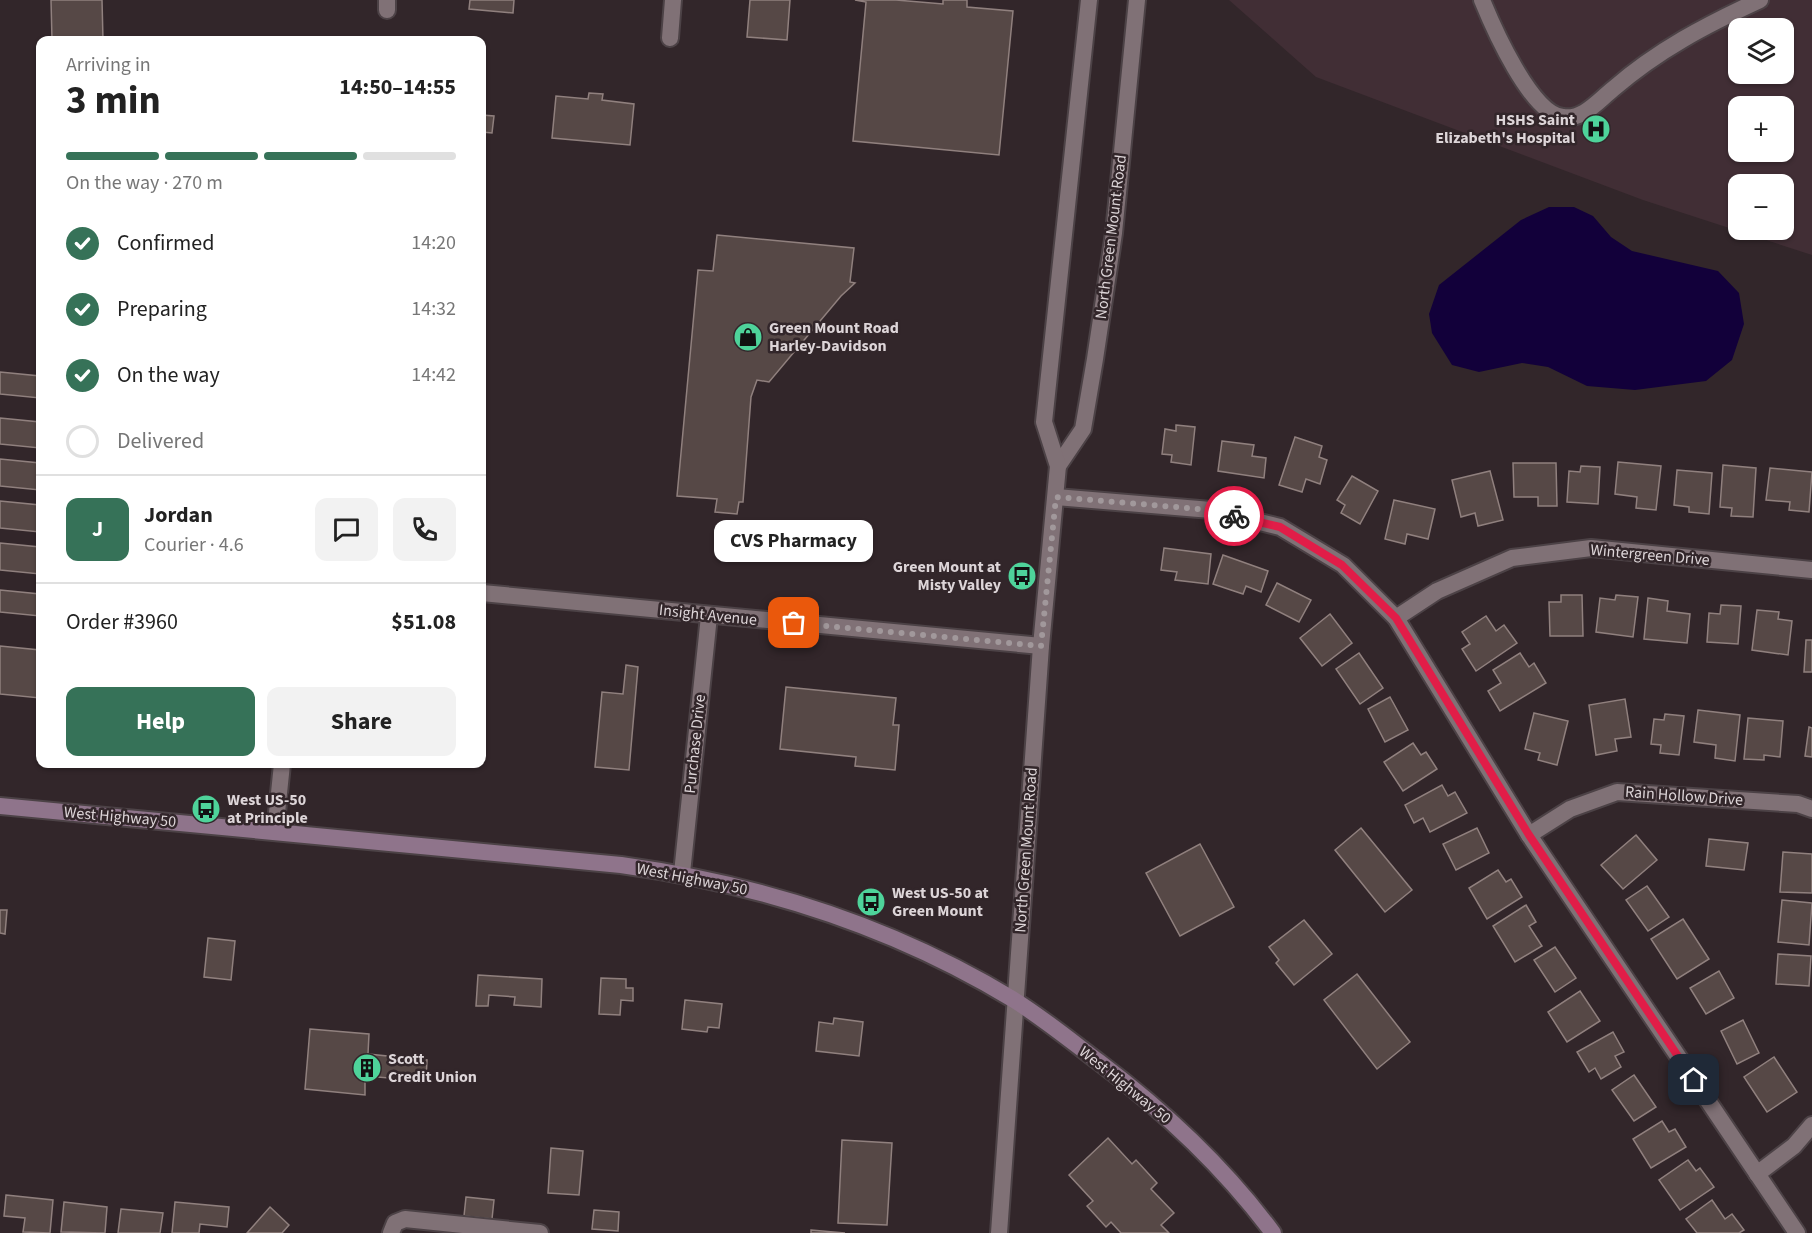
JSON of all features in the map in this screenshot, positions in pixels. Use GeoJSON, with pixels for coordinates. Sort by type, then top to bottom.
{"type":"FeatureCollection","features":[{"type":"Feature","properties":{"kind":"main road","name":"West Highway 50"},"geometry":{"type":"LineString","coordinates":[[0,806],[610,864],[682,873],[779,897],[855,923],[916,948],[1015,1001],[1146,1097],[1205,1154],[1274,1233]]}},
{"type":"Feature","properties":{"kind":"street"},"geometry":{"type":"LineString","coordinates":[[670,38],[673,0]]}},
{"type":"Feature","properties":{"kind":"street","name":"North Green Mount Road"},"geometry":{"type":"LineString","coordinates":[[999,1233],[1041,646],[1058,466],[1044,422],[1089,0]]}},
{"type":"Feature","properties":{"kind":"street","name":"North Green Mount Road"},"geometry":{"type":"LineString","coordinates":[[1058,466],[1083,429],[1087,406],[1114,233],[1137,0]]}},
{"type":"Feature","properties":{"kind":"street"},"geometry":{"type":"LineString","coordinates":[[1482,0],[1509,57],[1529,88],[1542,106],[1560,117],[1581,115],[1662,50],[1689,34],[1760,0]]}},
{"type":"Feature","properties":{"kind":"street"},"geometry":{"type":"LineString","coordinates":[[1056,497],[1211,510],[1280,527],[1342,565],[1396,618],[1529,835],[1797,1233]]}},
{"type":"Feature","properties":{"kind":"street","name":"Wintergreen Drive"},"geometry":{"type":"LineString","coordinates":[[1396,618],[1437,591],[1512,558],[1591,548],[1812,570]]}},
{"type":"Feature","properties":{"kind":"street","name":"Insight Avenue"},"geometry":{"type":"LineString","coordinates":[[486,593],[1041,646]]}},
{"type":"Feature","properties":{"kind":"street","name":"Purchase Drive"},"geometry":{"type":"LineString","coordinates":[[682,873],[709,616]]}},
{"type":"Feature","properties":{"kind":"street"},"geometry":{"type":"LineString","coordinates":[[275,832],[282,768]]}},
{"type":"Feature","properties":{"kind":"street","name":"Rain Hollow Drive"},"geometry":{"type":"LineString","coordinates":[[1529,835],[1570,809],[1617,792],[1798,804],[1812,809]]}},
{"type":"Feature","properties":{"kind":"street"},"geometry":{"type":"LineString","coordinates":[[1757,1174],[1794,1146],[1812,1125]]}},
{"type":"Feature","properties":{"kind":"street"},"geometry":{"type":"LineString","coordinates":[[391,1233],[395,1223],[405,1220],[540,1233]]}},
{"type":"Feature","properties":{"kind":"shaded area","name":"HSHS Saint Elizabeth's Hospital"},"geometry":{"type":"Polygon","coordinates":[[[1229,0],[1812,0],[1812,255],[1766,240],[1794,240],[1794,174],[1728,174],[1728,228],[1643,200],[1316,77],[1229,0]]]}},
{"type":"Feature","properties":{"kind":"shaded area"},"geometry":{"type":"Polygon","coordinates":[[[1549,207],[1574,207],[1593,216],[1611,237],[1632,251],[1718,271],[1739,293],[1744,324],[1732,360],[1706,381],[1635,390],[1587,386],[1548,367],[1522,363],[1479,372],[1452,365],[1432,333],[1429,314],[1439,285],[1521,220],[1549,207]]]}},
{"type":"Feature","properties":{"kind":"building"},"geometry":{"type":"Polygon","coordinates":[[[51,0],[102,0],[103,36],[52,36],[51,0]]]}},
{"type":"Feature","properties":{"kind":"building"},"geometry":{"type":"Polygon","coordinates":[[[470,0],[514,0],[513,13],[469,9],[470,0]]]}},
{"type":"Feature","properties":{"kind":"building"},"geometry":{"type":"Polygon","coordinates":[[[750,0],[790,0],[787,40],[747,37],[750,0]]]}},
{"type":"Feature","properties":{"kind":"building"},"geometry":{"type":"Polygon","coordinates":[[[855,0],[896,0],[943,4],[943,0],[967,0],[967,7],[1013,11],[999,155],[853,141],[866,2],[855,0]]]}},
{"type":"Feature","properties":{"kind":"building"},"geometry":{"type":"Polygon","coordinates":[[[589,93],[603,94],[602,100],[634,104],[630,145],[552,138],[556,96],[588,99],[589,93]]]}},
{"type":"Feature","properties":{"kind":"building"},"geometry":{"type":"Polygon","coordinates":[[[486,115],[494,116],[492,133],[486,132],[486,115]]]}},
{"type":"Feature","properties":{"kind":"building","name":"Green Mount Road Harley-Davidson"},"geometry":{"type":"Polygon","coordinates":[[[717,235],[854,248],[850,282],[855,283],[841,296],[769,382],[757,380],[751,397],[743,502],[739,502],[737,514],[715,512],[717,499],[677,496],[698,270],[713,271],[717,235]]]}},
{"type":"Feature","properties":{"kind":"building"},"geometry":{"type":"Polygon","coordinates":[[[0,372],[36,376],[36,398],[0,394],[0,372]]]}},
{"type":"Feature","properties":{"kind":"building"},"geometry":{"type":"Polygon","coordinates":[[[0,418],[36,422],[36,448],[0,444],[0,418]]]}},
{"type":"Feature","properties":{"kind":"building"},"geometry":{"type":"Polygon","coordinates":[[[1176,425],[1195,427],[1191,465],[1171,462],[1172,455],[1162,454],[1165,429],[1176,431],[1176,425]]]}},
{"type":"Feature","properties":{"kind":"building"},"geometry":{"type":"Polygon","coordinates":[[[1295,437],[1322,446],[1319,457],[1327,460],[1320,484],[1306,479],[1302,492],[1279,485],[1295,437]]]}},
{"type":"Feature","properties":{"kind":"building"},"geometry":{"type":"Polygon","coordinates":[[[1222,441],[1254,445],[1252,456],[1266,458],[1264,478],[1218,471],[1222,441]]]}},
{"type":"Feature","properties":{"kind":"building"},"geometry":{"type":"Polygon","coordinates":[[[0,459],[36,463],[36,490],[0,486],[0,459]]]}},
{"type":"Feature","properties":{"kind":"building"},"geometry":{"type":"Polygon","coordinates":[[[1618,462],[1661,466],[1656,510],[1636,508],[1637,497],[1615,494],[1618,462]]]}},
{"type":"Feature","properties":{"kind":"building"},"geometry":{"type":"Polygon","coordinates":[[[1513,463],[1556,463],[1557,506],[1538,506],[1538,497],[1514,497],[1513,463]]]}},
{"type":"Feature","properties":{"kind":"building"},"geometry":{"type":"Polygon","coordinates":[[[1723,465],[1756,468],[1753,517],[1731,516],[1732,508],[1720,507],[1723,465]]]}},
{"type":"Feature","properties":{"kind":"building"},"geometry":{"type":"Polygon","coordinates":[[[1581,466],[1600,467],[1598,504],[1567,502],[1569,471],[1580,472],[1581,466]]]}},
{"type":"Feature","properties":{"kind":"building"},"geometry":{"type":"Polygon","coordinates":[[[1770,468],[1812,472],[1809,512],[1789,510],[1790,502],[1766,500],[1770,468]]]}},
{"type":"Feature","properties":{"kind":"building"},"geometry":{"type":"Polygon","coordinates":[[[1677,470],[1712,473],[1709,514],[1689,512],[1689,507],[1674,505],[1677,470]]]}},
{"type":"Feature","properties":{"kind":"building"},"geometry":{"type":"Polygon","coordinates":[[[1490,471],[1503,520],[1478,526],[1475,513],[1461,517],[1452,480],[1490,471]]]}},
{"type":"Feature","properties":{"kind":"building"},"geometry":{"type":"Polygon","coordinates":[[[1352,476],[1378,491],[1360,524],[1341,513],[1345,505],[1337,500],[1352,476]]]}},
{"type":"Feature","properties":{"kind":"building"},"geometry":{"type":"Polygon","coordinates":[[[1394,500],[1435,509],[1428,539],[1407,534],[1405,544],[1385,539],[1394,500]]]}},
{"type":"Feature","properties":{"kind":"building"},"geometry":{"type":"Polygon","coordinates":[[[0,501],[36,505],[36,532],[0,528],[0,501]]]}},
{"type":"Feature","properties":{"kind":"building"},"geometry":{"type":"Polygon","coordinates":[[[0,543],[36,547],[36,574],[0,570],[0,543]]]}},
{"type":"Feature","properties":{"kind":"building"},"geometry":{"type":"Polygon","coordinates":[[[1164,548],[1211,554],[1208,584],[1175,580],[1177,572],[1161,570],[1164,548]]]}},
{"type":"Feature","properties":{"kind":"building"},"geometry":{"type":"Polygon","coordinates":[[[1223,555],[1268,571],[1261,592],[1246,586],[1243,594],[1213,584],[1223,555]]]}},
{"type":"Feature","properties":{"kind":"building"},"geometry":{"type":"Polygon","coordinates":[[[1277,583],[1311,600],[1299,622],[1266,605],[1277,583]]]}},
{"type":"Feature","properties":{"kind":"building"},"geometry":{"type":"Polygon","coordinates":[[[0,590],[36,594],[36,616],[0,612],[0,590]]]}},
{"type":"Feature","properties":{"kind":"building"},"geometry":{"type":"Polygon","coordinates":[[[1561,595],[1582,595],[1583,636],[1550,636],[1549,602],[1561,602],[1561,595]]]}},
{"type":"Feature","properties":{"kind":"building"},"geometry":{"type":"Polygon","coordinates":[[[1616,595],[1638,597],[1633,637],[1596,632],[1600,598],[1615,600],[1616,595]]]}},
{"type":"Feature","properties":{"kind":"building"},"geometry":{"type":"Polygon","coordinates":[[[1648,598],[1668,601],[1667,611],[1690,614],[1687,643],[1644,639],[1648,598]]]}},
{"type":"Feature","properties":{"kind":"building"},"geometry":{"type":"Polygon","coordinates":[[[1721,605],[1741,606],[1738,644],[1707,642],[1709,613],[1720,614],[1721,605]]]}},
{"type":"Feature","properties":{"kind":"building"},"geometry":{"type":"Polygon","coordinates":[[[1757,610],[1779,612],[1778,619],[1792,621],[1788,655],[1752,650],[1757,610]]]}},
{"type":"Feature","properties":{"kind":"building"},"geometry":{"type":"Polygon","coordinates":[[[1330,614],[1352,643],[1322,666],[1300,638],[1330,614]]]}},
{"type":"Feature","properties":{"kind":"building"},"geometry":{"type":"Polygon","coordinates":[[[1486,616],[1496,631],[1504,625],[1517,643],[1476,671],[1462,649],[1470,644],[1462,632],[1486,616]]]}},
{"type":"Feature","properties":{"kind":"building"},"geometry":{"type":"Polygon","coordinates":[[[1806,640],[1812,640],[1812,672],[1804,672],[1806,640]]]}},
{"type":"Feature","properties":{"kind":"building"},"geometry":{"type":"Polygon","coordinates":[[[0,646],[36,650],[36,698],[0,694],[0,646]]]}},
{"type":"Feature","properties":{"kind":"building"},"geometry":{"type":"Polygon","coordinates":[[[1359,653],[1383,688],[1360,704],[1336,669],[1359,653]]]}},
{"type":"Feature","properties":{"kind":"building"},"geometry":{"type":"Polygon","coordinates":[[[1520,653],[1529,667],[1534,663],[1546,683],[1500,711],[1488,691],[1501,683],[1493,670],[1520,653]]]}},
{"type":"Feature","properties":{"kind":"building"},"geometry":{"type":"Polygon","coordinates":[[[626,665],[638,667],[629,770],[595,767],[602,692],[623,694],[626,665]]]}},
{"type":"Feature","properties":{"kind":"building"},"geometry":{"type":"Polygon","coordinates":[[[786,687],[896,698],[893,725],[899,725],[895,770],[855,766],[856,757],[780,749],[786,687]]]}},
{"type":"Feature","properties":{"kind":"building"},"geometry":{"type":"Polygon","coordinates":[[[1390,697],[1408,730],[1385,742],[1368,709],[1390,697]]]}},
{"type":"Feature","properties":{"kind":"building"},"geometry":{"type":"Polygon","coordinates":[[[1625,699],[1631,737],[1615,739],[1617,751],[1596,755],[1589,705],[1625,699]]]}},
{"type":"Feature","properties":{"kind":"building"},"geometry":{"type":"Polygon","coordinates":[[[1698,710],[1740,715],[1735,761],[1715,758],[1716,745],[1694,742],[1698,710]]]}},
{"type":"Feature","properties":{"kind":"building"},"geometry":{"type":"Polygon","coordinates":[[[1534,713],[1568,721],[1557,765],[1538,760],[1540,753],[1525,749],[1534,713]]]}},
{"type":"Feature","properties":{"kind":"building"},"geometry":{"type":"Polygon","coordinates":[[[1665,714],[1684,716],[1679,755],[1660,753],[1661,745],[1651,744],[1654,719],[1664,720],[1665,714]]]}},
{"type":"Feature","properties":{"kind":"building"},"geometry":{"type":"Polygon","coordinates":[[[1748,718],[1783,721],[1780,757],[1764,755],[1764,760],[1744,759],[1748,718]]]}},
{"type":"Feature","properties":{"kind":"building"},"geometry":{"type":"Polygon","coordinates":[[[1809,727],[1812,728],[1812,757],[1805,756],[1809,727]]]}},
{"type":"Feature","properties":{"kind":"building"},"geometry":{"type":"Polygon","coordinates":[[[1413,743],[1421,755],[1426,752],[1437,769],[1403,791],[1384,762],[1413,743]]]}},
{"type":"Feature","properties":{"kind":"building"},"geometry":{"type":"Polygon","coordinates":[[[1442,785],[1448,796],[1455,792],[1467,813],[1430,832],[1423,818],[1414,823],[1405,805],[1442,785]]]}},
{"type":"Feature","properties":{"kind":"building"},"geometry":{"type":"Polygon","coordinates":[[[1361,828],[1412,890],[1385,912],[1335,850],[1361,828]]]}},
{"type":"Feature","properties":{"kind":"building"},"geometry":{"type":"Polygon","coordinates":[[[1477,828],[1489,853],[1456,870],[1443,844],[1477,828]]]}},
{"type":"Feature","properties":{"kind":"building"},"geometry":{"type":"Polygon","coordinates":[[[1636,835],[1657,860],[1623,889],[1601,865],[1636,835]]]}},
{"type":"Feature","properties":{"kind":"building"},"geometry":{"type":"Polygon","coordinates":[[[1709,839],[1748,843],[1744,870],[1706,866],[1709,839]]]}},
{"type":"Feature","properties":{"kind":"building"},"geometry":{"type":"Polygon","coordinates":[[[1200,844],[1234,907],[1180,936],[1146,873],[1200,844]]]}},
{"type":"Feature","properties":{"kind":"building"},"geometry":{"type":"Polygon","coordinates":[[[1783,852],[1812,854],[1812,893],[1780,892],[1783,852]]]}},
{"type":"Feature","properties":{"kind":"building"},"geometry":{"type":"Polygon","coordinates":[[[1498,870],[1506,882],[1511,879],[1522,897],[1487,919],[1469,888],[1498,870]]]}},
{"type":"Feature","properties":{"kind":"building"},"geometry":{"type":"Polygon","coordinates":[[[1647,886],[1669,917],[1648,931],[1626,900],[1647,886]]]}},
{"type":"Feature","properties":{"kind":"building"},"geometry":{"type":"Polygon","coordinates":[[[1782,900],[1812,903],[1809,945],[1778,942],[1782,900]]]}},
{"type":"Feature","properties":{"kind":"building"},"geometry":{"type":"Polygon","coordinates":[[[1526,905],[1536,922],[1529,926],[1542,946],[1515,962],[1493,926],[1526,905]]]}},
{"type":"Feature","properties":{"kind":"building"},"geometry":{"type":"Polygon","coordinates":[[[0,910],[7,910],[5,934],[0,933],[0,910]]]}},
{"type":"Feature","properties":{"kind":"building"},"geometry":{"type":"Polygon","coordinates":[[[1683,919],[1709,959],[1677,979],[1651,939],[1683,919]]]}},
{"type":"Feature","properties":{"kind":"building"},"geometry":{"type":"Polygon","coordinates":[[[1304,920],[1332,954],[1294,985],[1276,963],[1279,960],[1269,947],[1304,920]]]}},
{"type":"Feature","properties":{"kind":"building"},"geometry":{"type":"Polygon","coordinates":[[[208,938],[235,941],[231,980],[204,977],[208,938]]]}},
{"type":"Feature","properties":{"kind":"building"},"geometry":{"type":"Polygon","coordinates":[[[1555,947],[1576,978],[1555,992],[1534,960],[1555,947]]]}},
{"type":"Feature","properties":{"kind":"building"},"geometry":{"type":"Polygon","coordinates":[[[1778,954],[1811,956],[1809,986],[1776,984],[1778,954]]]}},
{"type":"Feature","properties":{"kind":"building"},"geometry":{"type":"Polygon","coordinates":[[[1719,971],[1734,998],[1706,1014],[1690,988],[1719,971]]]}},
{"type":"Feature","properties":{"kind":"building"},"geometry":{"type":"Polygon","coordinates":[[[1357,974],[1410,1042],[1377,1069],[1324,1000],[1357,974]]]}},
{"type":"Feature","properties":{"kind":"building"},"geometry":{"type":"Polygon","coordinates":[[[478,975],[542,979],[541,1007],[514,1005],[515,997],[489,995],[488,1006],[476,1006],[478,975]]]}},
{"type":"Feature","properties":{"kind":"building"},"geometry":{"type":"Polygon","coordinates":[[[601,978],[626,979],[626,988],[633,988],[633,1001],[621,1000],[620,1015],[599,1014],[601,978]]]}},
{"type":"Feature","properties":{"kind":"building"},"geometry":{"type":"Polygon","coordinates":[[[1580,991],[1600,1021],[1567,1042],[1548,1012],[1580,991]]]}},
{"type":"Feature","properties":{"kind":"building"},"geometry":{"type":"Polygon","coordinates":[[[685,1000],[722,1004],[719,1028],[708,1027],[707,1032],[682,1029],[685,1000]]]}},
{"type":"Feature","properties":{"kind":"building"},"geometry":{"type":"Polygon","coordinates":[[[834,1018],[863,1022],[859,1056],[816,1051],[819,1022],[833,1024],[834,1018]]]}},
{"type":"Feature","properties":{"kind":"building"},"geometry":{"type":"Polygon","coordinates":[[[1743,1020],[1759,1053],[1737,1064],[1721,1031],[1743,1020]]]}},
{"type":"Feature","properties":{"kind":"building","name":"Scott Credit Union"},"geometry":{"type":"Polygon","coordinates":[[[310,1029],[369,1034],[368,1054],[427,1060],[426,1081],[365,1076],[365,1095],[305,1089],[310,1029]]]}},
{"type":"Feature","properties":{"kind":"building"},"geometry":{"type":"Polygon","coordinates":[[[1613,1032],[1624,1052],[1615,1056],[1621,1067],[1601,1079],[1595,1068],[1589,1072],[1577,1052],[1613,1032]]]}},
{"type":"Feature","properties":{"kind":"building"},"geometry":{"type":"Polygon","coordinates":[[[1774,1057],[1797,1092],[1767,1112],[1744,1077],[1774,1057]]]}},
{"type":"Feature","properties":{"kind":"building"},"geometry":{"type":"Polygon","coordinates":[[[1634,1075],[1656,1107],[1634,1121],[1612,1090],[1634,1075]]]}},
{"type":"Feature","properties":{"kind":"building"},"geometry":{"type":"Polygon","coordinates":[[[1662,1121],[1669,1132],[1675,1129],[1686,1147],[1651,1168],[1633,1139],[1662,1121]]]}},
{"type":"Feature","properties":{"kind":"building"},"geometry":{"type":"Polygon","coordinates":[[[1108,1138],[1132,1164],[1136,1160],[1157,1183],[1151,1189],[1174,1213],[1161,1225],[1169,1233],[1121,1233],[1111,1222],[1106,1227],[1087,1206],[1093,1201],[1069,1175],[1108,1138]]]}},
{"type":"Feature","properties":{"kind":"building"},"geometry":{"type":"Polygon","coordinates":[[[842,1140],[892,1143],[887,1225],[838,1223],[842,1140]]]}},
{"type":"Feature","properties":{"kind":"building"},"geometry":{"type":"Polygon","coordinates":[[[551,1148],[583,1151],[579,1195],[548,1193],[551,1148]]]}},
{"type":"Feature","properties":{"kind":"building"},"geometry":{"type":"Polygon","coordinates":[[[1688,1160],[1696,1171],[1700,1168],[1714,1187],[1680,1210],[1659,1180],[1688,1160]]]}},
{"type":"Feature","properties":{"kind":"building"},"geometry":{"type":"Polygon","coordinates":[[[6,1195],[53,1200],[50,1233],[23,1232],[25,1218],[4,1216],[6,1195]]]}},
{"type":"Feature","properties":{"kind":"building"},"geometry":{"type":"Polygon","coordinates":[[[466,1197],[494,1200],[492,1219],[464,1216],[466,1197]]]}},
{"type":"Feature","properties":{"kind":"building"},"geometry":{"type":"Polygon","coordinates":[[[1712,1200],[1725,1219],[1732,1214],[1744,1230],[1739,1233],[1697,1233],[1686,1219],[1712,1200]]]}},
{"type":"Feature","properties":{"kind":"building"},"geometry":{"type":"Polygon","coordinates":[[[64,1202],[107,1207],[105,1233],[61,1232],[64,1202]]]}},
{"type":"Feature","properties":{"kind":"building"},"geometry":{"type":"Polygon","coordinates":[[[175,1202],[229,1207],[227,1227],[200,1224],[199,1233],[172,1233],[175,1202]]]}},
{"type":"Feature","properties":{"kind":"building"},"geometry":{"type":"Polygon","coordinates":[[[270,1207],[289,1225],[282,1233],[247,1233],[270,1207]]]}},
{"type":"Feature","properties":{"kind":"building"},"geometry":{"type":"Polygon","coordinates":[[[121,1209],[163,1213],[160,1233],[118,1233],[121,1209]]]}},
{"type":"Feature","properties":{"kind":"building"},"geometry":{"type":"Polygon","coordinates":[[[594,1210],[619,1212],[618,1231],[592,1229],[594,1210]]]}},
{"type":"Feature","properties":{"kind":"building"},"geometry":{"type":"Polygon","coordinates":[[[811,1230],[845,1233],[811,1233],[811,1230]]]}},
{"type":"Feature","properties":{"kind":"way so far"},"geometry":{"type":"LineString","coordinates":[[794,623],[1041,646],[1056,497],[1211,510],[1234,516]]}},
{"type":"Feature","properties":{"kind":"place","name":"HSHS Saint Elizabeth's Hospital"},"geometry":{"type":"Point","coordinates":[1596,129]}},
{"type":"Feature","properties":{"kind":"place","name":"Green Mount Road Harley-Davidson"},"geometry":{"type":"Point","coordinates":[748,337]}},
{"type":"Feature","properties":{"kind":"place","name":"Green Mount at Misty Valley"},"geometry":{"type":"Point","coordinates":[1022,576]}},
{"type":"Feature","properties":{"kind":"place","name":"CVS Pharmacy"},"geometry":{"type":"Point","coordinates":[794,623]}},
{"type":"Feature","properties":{"kind":"place","name":"West US-50 at Principle"},"geometry":{"type":"Point","coordinates":[206,809]}},
{"type":"Feature","properties":{"kind":"place","name":"West US-50 at Green Mount"},"geometry":{"type":"Point","coordinates":[871,902]}},
{"type":"Feature","properties":{"kind":"place","name":"Scott Credit Union"},"geometry":{"type":"Point","coordinates":[367,1068]}},
{"type":"Feature","properties":{"kind":"route"},"geometry":{"type":"LineString","coordinates":[[1234,516],[1280,527],[1342,565],[1396,618],[1529,835],[1694,1080]]}}]}
